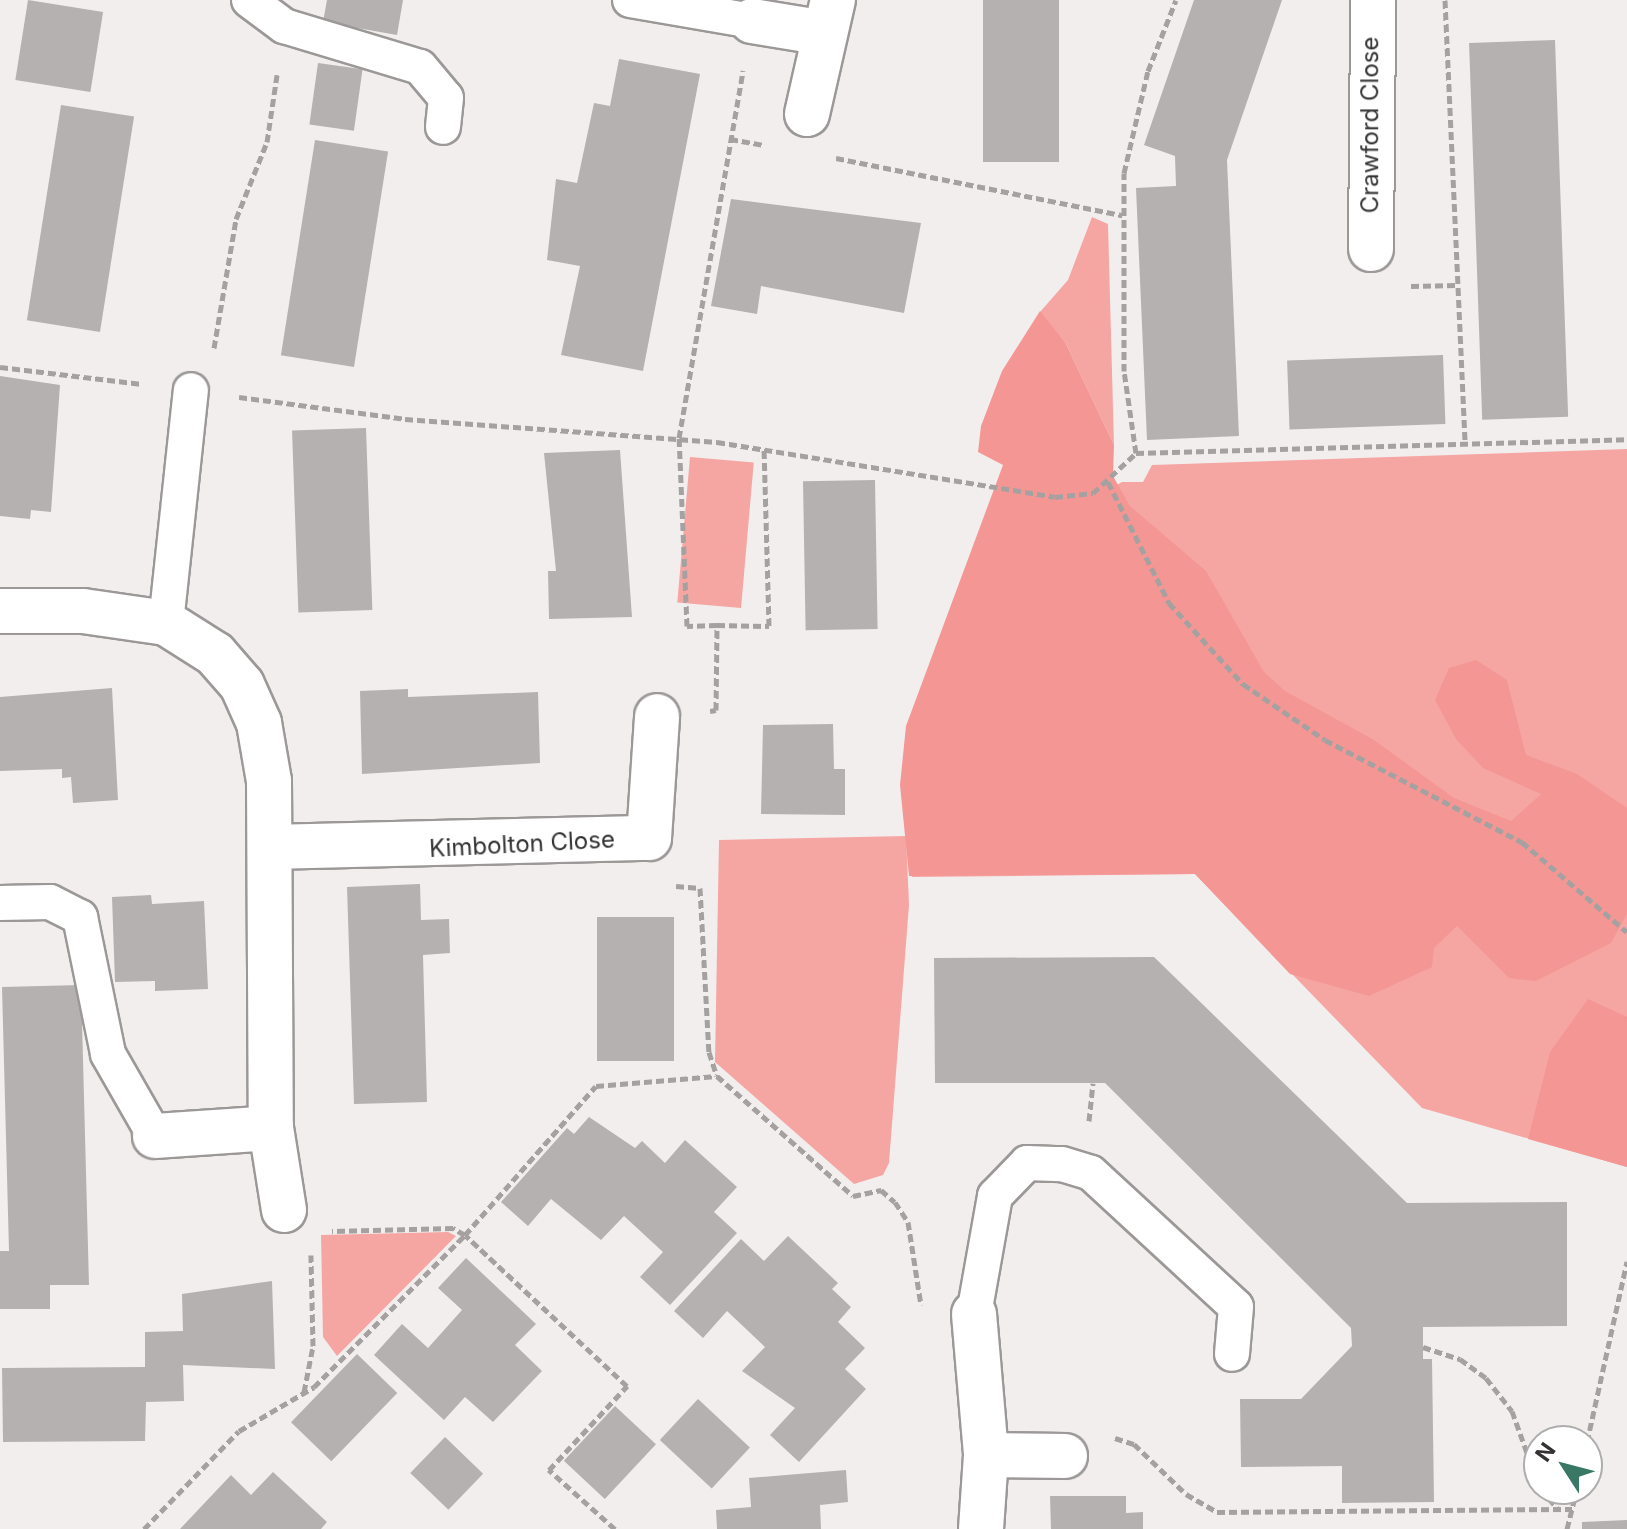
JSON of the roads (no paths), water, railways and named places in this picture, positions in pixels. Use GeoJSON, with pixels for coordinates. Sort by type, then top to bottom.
{"type":"FeatureCollection","features":[{"type":"Feature","properties":{"kind":"street","name":"Crawford Close"},"geometry":{"type":"LineString","coordinates":[[1371,249],[1373,0]]}},
{"type":"Feature","properties":{"kind":"street"},"geometry":{"type":"LineString","coordinates":[[752,21],[829,16],[807,114]]}},
{"type":"Feature","properties":{"kind":"street"},"geometry":{"type":"LineString","coordinates":[[0,611],[83,611],[166,623],[215,654],[242,685],[259,723],[269,781],[271,1128],[298,1221]]}},
{"type":"Feature","properties":{"kind":"street","name":"Kimbolton Close"},"geometry":{"type":"LineString","coordinates":[[271,847],[649,838],[657,716]]}},
{"type":"Feature","properties":{"kind":"street"},"geometry":{"type":"LineString","coordinates":[[155,1136],[271,1128]]}},
{"type":"Feature","properties":{"kind":"street"},"geometry":{"type":"LineString","coordinates":[[974,1314],[986,1455],[981,1529]]}},
{"type":"Feature","properties":{"kind":"street"},"geometry":{"type":"LineString","coordinates":[[986,1455],[1065,1456]]}},
{"type":"Feature","properties":{"kind":"lane"},"geometry":{"type":"LineString","coordinates":[[249,0],[284,26],[420,67],[446,98],[443,127]]}},
{"type":"Feature","properties":{"kind":"lane"},"geometry":{"type":"LineString","coordinates":[[630,0],[752,21]]}},
{"type":"Feature","properties":{"kind":"lane"},"geometry":{"type":"LineString","coordinates":[[166,623],[199,392]]}},
{"type":"Feature","properties":{"kind":"lane"},"geometry":{"type":"LineString","coordinates":[[0,903],[50,902],[80,917],[108,1054],[155,1136]]}},
{"type":"Feature","properties":{"kind":"lane"},"geometry":{"type":"LineString","coordinates":[[974,1314],[995,1196],[1027,1163],[1062,1164],[1091,1173],[1236,1307],[1232,1354]]}}]}
